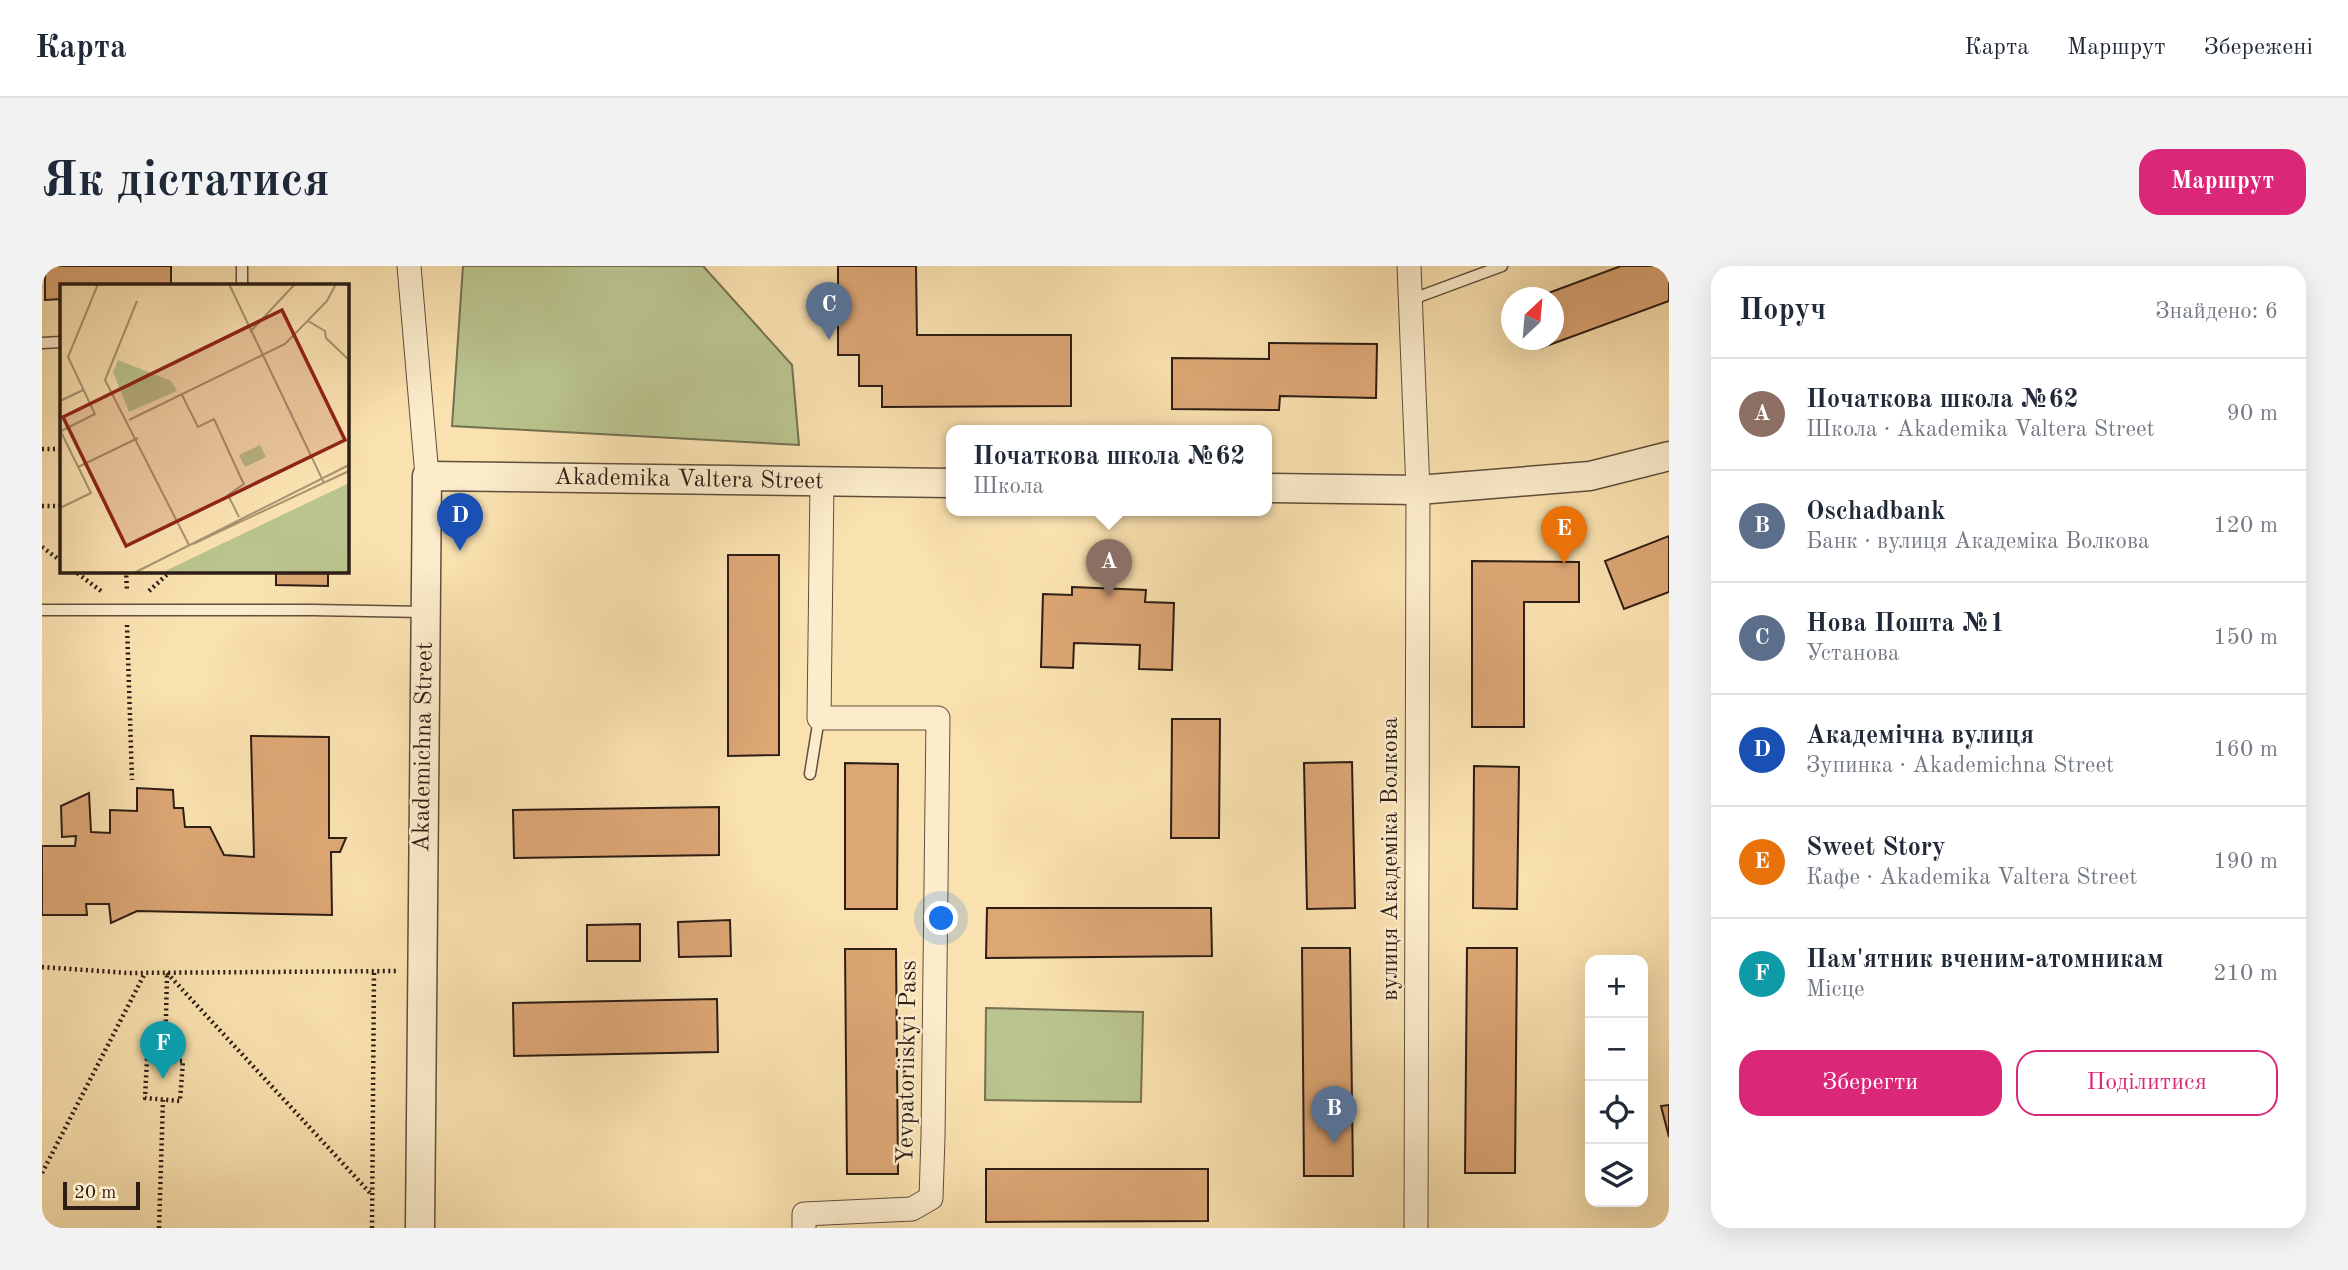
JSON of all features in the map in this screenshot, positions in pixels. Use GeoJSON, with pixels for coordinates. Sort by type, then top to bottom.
{"type":"FeatureCollection","features":[{"type":"Feature","properties":{"kind":"street","name":"Akademichna Street"},"geometry":{"type":"LineString","coordinates":[[409,266],[427,477],[421,1228]]}},
{"type":"Feature","properties":{"kind":"street","name":"вулиця Академіка Волкова"},"geometry":{"type":"LineString","coordinates":[[1409,266],[1418,491],[1416,1228]]}},
{"type":"Feature","properties":{"kind":"street"},"geometry":{"type":"LineString","coordinates":[[1272,488],[1418,491],[1590,476],[1669,456]]}},
{"type":"Feature","properties":{"kind":"street","name":"Akademika Valtera Street"},"geometry":{"type":"LineString","coordinates":[[427,477],[946,483]]}},
{"type":"Feature","properties":{"kind":"street"},"geometry":{"type":"LineString","coordinates":[[819,718],[822,481]]}},
{"type":"Feature","properties":{"kind":"street","name":"Yevpatoriiskyi Pass"},"geometry":{"type":"LineString","coordinates":[[804,1228],[804,1214],[912,1209],[932,1198],[939,718],[819,718]]}},
{"type":"Feature","properties":{"kind":"lane"},"geometry":{"type":"LineString","coordinates":[[242,266],[242,284]]}},
{"type":"Feature","properties":{"kind":"lane"},"geometry":{"type":"LineString","coordinates":[[1410,300],[1502,266]]}},
{"type":"Feature","properties":{"kind":"lane"},"geometry":{"type":"LineString","coordinates":[[42,343],[60,342]]}},
{"type":"Feature","properties":{"kind":"lane"},"geometry":{"type":"LineString","coordinates":[[42,610],[426,612]]}},
{"type":"Feature","properties":{"kind":"lane"},"geometry":{"type":"LineString","coordinates":[[810,774],[819,718]]}},
{"type":"Feature","properties":{"kind":"path"},"geometry":{"type":"LineString","coordinates":[[42,449],[60,449]]}},
{"type":"Feature","properties":{"kind":"path"},"geometry":{"type":"LineString","coordinates":[[42,506],[60,506]]}},
{"type":"Feature","properties":{"kind":"path"},"geometry":{"type":"LineString","coordinates":[[42,547],[60,560]]}},
{"type":"Feature","properties":{"kind":"path"},"geometry":{"type":"LineString","coordinates":[[77,572],[127,610],[132,780]]}},
{"type":"Feature","properties":{"kind":"path"},"geometry":{"type":"LineString","coordinates":[[42,967],[145,973],[421,972]]}},
{"type":"Feature","properties":{"kind":"path"},"geometry":{"type":"LineString","coordinates":[[372,1228],[374,971]]}},
{"type":"Feature","properties":{"kind":"path"},"geometry":{"type":"LineString","coordinates":[[42,1173],[145,973]]}},
{"type":"Feature","properties":{"kind":"path"},"geometry":{"type":"LineString","coordinates":[[165,1060],[167,973]]}},
{"type":"Feature","properties":{"kind":"path"},"geometry":{"type":"LineString","coordinates":[[167,973],[372,1195]]}},
{"type":"Feature","properties":{"kind":"path"},"geometry":{"type":"LineString","coordinates":[[148,1059],[183,1061],[180,1101],[163,1100],[145,1098],[148,1059]]}},
{"type":"Feature","properties":{"kind":"path"},"geometry":{"type":"LineString","coordinates":[[159,1228],[163,1100]]}},
{"type":"Feature","properties":{"kind":"green space"},"geometry":{"type":"Polygon","coordinates":[[[463,266],[703,266],[792,365],[799,445],[452,426],[463,266]]]}},
{"type":"Feature","properties":{"kind":"green space"},"geometry":{"type":"Polygon","coordinates":[[[986,1008],[1143,1012],[1141,1102],[985,1100],[986,1008]]]}},
{"type":"Feature","properties":{"kind":"building"},"geometry":{"type":"Polygon","coordinates":[[[45,266],[171,266],[171,284],[60,284],[60,299],[45,300],[45,266]]]}},
{"type":"Feature","properties":{"kind":"building"},"geometry":{"type":"Polygon","coordinates":[[[838,266],[916,266],[917,335],[1071,335],[1071,406],[882,407],[882,386],[859,386],[859,355],[838,355],[838,266]]]}},
{"type":"Feature","properties":{"kind":"building"},"geometry":{"type":"Polygon","coordinates":[[[1621,266],[1669,266],[1669,301],[1564,340],[1564,287],[1621,266]]]}},
{"type":"Feature","properties":{"kind":"building"},"geometry":{"type":"Polygon","coordinates":[[[1269,343],[1377,344],[1376,398],[1280,396],[1279,410],[1172,409],[1172,358],[1269,359],[1269,343]]]}},
{"type":"Feature","properties":{"kind":"building"},"geometry":{"type":"Polygon","coordinates":[[[1669,536],[1669,592],[1624,609],[1605,561],[1669,536]]]}},
{"type":"Feature","properties":{"kind":"building"},"geometry":{"type":"Polygon","coordinates":[[[728,555],[779,555],[779,755],[728,756],[728,555]]]}},
{"type":"Feature","properties":{"kind":"building"},"geometry":{"type":"Polygon","coordinates":[[[1472,561],[1579,562],[1579,602],[1524,602],[1524,727],[1472,727],[1472,561]]]}},
{"type":"Feature","properties":{"kind":"building"},"geometry":{"type":"Polygon","coordinates":[[[276,572],[328,572],[328,586],[276,585],[276,572]]]}},
{"type":"Feature","properties":{"kind":"building"},"geometry":{"type":"Polygon","coordinates":[[[1072,587],[1146,590],[1145,602],[1174,603],[1172,670],[1139,669],[1140,645],[1074,643],[1073,668],[1041,667],[1043,594],[1072,595],[1072,587]]]}},
{"type":"Feature","properties":{"kind":"building"},"geometry":{"type":"Polygon","coordinates":[[[1172,719],[1220,719],[1219,838],[1171,838],[1172,719]]]}},
{"type":"Feature","properties":{"kind":"building"},"geometry":{"type":"Polygon","coordinates":[[[251,736],[329,737],[329,838],[346,838],[340,852],[331,852],[332,915],[137,911],[111,923],[109,904],[86,904],[87,915],[42,915],[42,846],[75,846],[76,836],[62,837],[61,806],[89,793],[91,832],[110,833],[110,810],[137,811],[137,788],[173,790],[174,808],[183,808],[185,827],[210,827],[224,855],[254,857],[251,736]]]}},
{"type":"Feature","properties":{"kind":"building"},"geometry":{"type":"Polygon","coordinates":[[[1352,762],[1355,908],[1307,909],[1304,763],[1352,762]]]}},
{"type":"Feature","properties":{"kind":"building"},"geometry":{"type":"Polygon","coordinates":[[[845,763],[898,764],[897,909],[845,909],[845,763]]]}},
{"type":"Feature","properties":{"kind":"building"},"geometry":{"type":"Polygon","coordinates":[[[1474,766],[1519,767],[1517,909],[1473,908],[1474,766]]]}},
{"type":"Feature","properties":{"kind":"building"},"geometry":{"type":"Polygon","coordinates":[[[719,807],[719,855],[514,858],[513,810],[719,807]]]}},
{"type":"Feature","properties":{"kind":"building"},"geometry":{"type":"Polygon","coordinates":[[[987,908],[1211,908],[1212,956],[986,958],[987,908]]]}},
{"type":"Feature","properties":{"kind":"building"},"geometry":{"type":"Polygon","coordinates":[[[730,920],[731,956],[679,957],[678,922],[730,920]]]}},
{"type":"Feature","properties":{"kind":"building"},"geometry":{"type":"Polygon","coordinates":[[[640,924],[640,961],[587,961],[587,925],[640,924]]]}},
{"type":"Feature","properties":{"kind":"building"},"geometry":{"type":"Polygon","coordinates":[[[1302,948],[1350,948],[1353,1176],[1304,1176],[1302,948]]]}},
{"type":"Feature","properties":{"kind":"building"},"geometry":{"type":"Polygon","coordinates":[[[1467,948],[1517,948],[1515,1173],[1465,1173],[1467,948]]]}},
{"type":"Feature","properties":{"kind":"building"},"geometry":{"type":"Polygon","coordinates":[[[845,949],[896,949],[898,1174],[847,1174],[845,949]]]}},
{"type":"Feature","properties":{"kind":"building"},"geometry":{"type":"Polygon","coordinates":[[[717,999],[718,1052],[514,1056],[513,1003],[717,999]]]}},
{"type":"Feature","properties":{"kind":"building"},"geometry":{"type":"Polygon","coordinates":[[[1669,1105],[1669,1137],[1661,1106],[1669,1105]]]}},
{"type":"Feature","properties":{"kind":"building"},"geometry":{"type":"Polygon","coordinates":[[[986,1169],[1208,1169],[1208,1221],[986,1222],[986,1169]]]}},
{"type":"Feature","properties":{"kind":"place","name":"Нова Пошта №1"},"geometry":{"type":"Point","coordinates":[829,340]}},
{"type":"Feature","properties":{"kind":"place","name":"Академічна вулиця"},"geometry":{"type":"Point","coordinates":[460,551]}},
{"type":"Feature","properties":{"kind":"place","name":"Sweet Story"},"geometry":{"type":"Point","coordinates":[1564,564]}},
{"type":"Feature","properties":{"kind":"place","name":"Початкова школа №62"},"geometry":{"type":"Point","coordinates":[1109,597]}},
{"type":"Feature","properties":{"kind":"place","name":"Пам'ятник вченим-атомникам"},"geometry":{"type":"Point","coordinates":[163,1079]}},
{"type":"Feature","properties":{"kind":"place","name":"Oschadbank"},"geometry":{"type":"Point","coordinates":[1334,1144]}}]}
